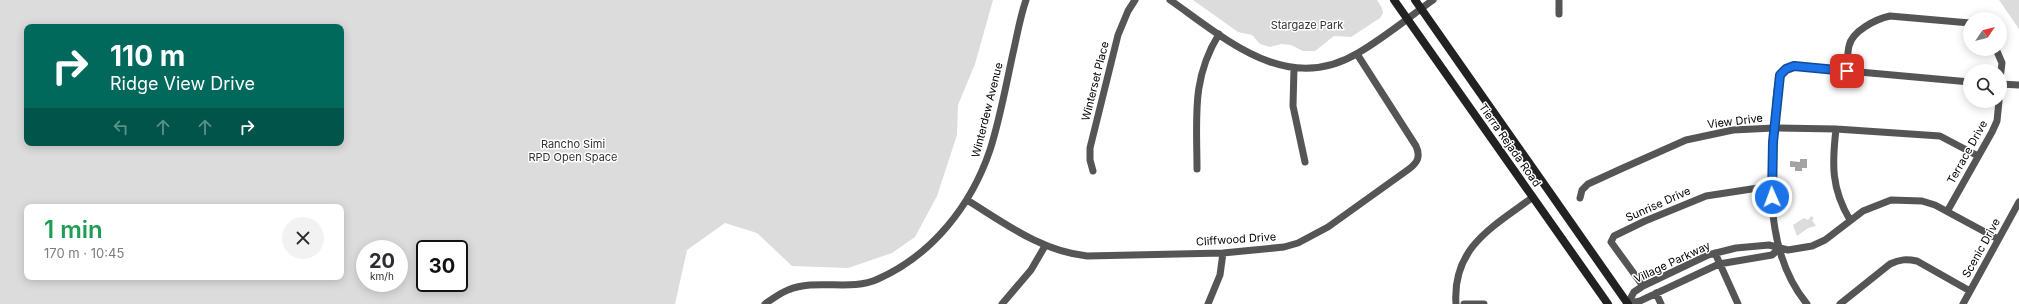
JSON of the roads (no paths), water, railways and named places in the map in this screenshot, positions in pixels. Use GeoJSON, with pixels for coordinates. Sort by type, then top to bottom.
{"type":"FeatureCollection","features":[{"type":"Feature","properties":{"kind":"main road","name":"Tierra Rejada Road"},"geometry":{"type":"LineString","coordinates":[[1394,0],[1608,304]]}},
{"type":"Feature","properties":{"kind":"main road","name":"Tierra Rejada Road"},"geometry":{"type":"LineString","coordinates":[[1414,0],[1628,304]]}},
{"type":"Feature","properties":{"kind":"street","name":"Winterdew Avenue"},"geometry":{"type":"LineString","coordinates":[[765,304],[789,289],[812,285],[860,285],[890,273],[914,258],[935,241],[968,200],[980,177],[990,150],[1026,0]]}},
{"type":"Feature","properties":{"kind":"street","name":"Winterset Place"},"geometry":{"type":"LineString","coordinates":[[1093,171],[1090,160],[1090,148],[1116,43],[1122,24],[1134,0]]}},
{"type":"Feature","properties":{"kind":"street"},"geometry":{"type":"LineString","coordinates":[[1170,0],[1250,55],[1279,66],[1311,69],[1327,66],[1357,54],[1433,0]]}},
{"type":"Feature","properties":{"kind":"street"},"geometry":{"type":"LineString","coordinates":[[1559,0],[1559,14]]}},
{"type":"Feature","properties":{"kind":"street"},"geometry":{"type":"LineString","coordinates":[[1847,71],[1849,45],[1854,36],[1880,18],[1890,16],[1963,22]]}},
{"type":"Feature","properties":{"kind":"street"},"geometry":{"type":"LineString","coordinates":[[1197,169],[1198,85],[1206,58],[1219,34]]}},
{"type":"Feature","properties":{"kind":"street","name":"Cliffwood Drive"},"geometry":{"type":"LineString","coordinates":[[968,200],[1045,246],[1058,251],[1087,256],[1223,252],[1270,249],[1298,243],[1328,227],[1415,164],[1419,153],[1357,54]]}},
{"type":"Feature","properties":{"kind":"street"},"geometry":{"type":"LineString","coordinates":[[1807,304],[1792,283],[1780,248],[1772,208],[1771,186],[1774,128],[1780,75],[1786,69],[1794,66],[1963,81]]}},
{"type":"Feature","properties":{"kind":"street"},"geometry":{"type":"LineString","coordinates":[[1294,68],[1293,106],[1305,162]]}},
{"type":"Feature","properties":{"kind":"street"},"geometry":{"type":"LineString","coordinates":[[2007,84],[2019,85]]}},
{"type":"Feature","properties":{"kind":"street","name":"Terrace Drive"},"geometry":{"type":"LineString","coordinates":[[1948,210],[1992,132],[1997,121],[1998,108]]}},
{"type":"Feature","properties":{"kind":"street","name":"View Drive"},"geometry":{"type":"LineString","coordinates":[[1580,198],[1582,190],[1588,184],[1686,140],[1733,130],[1774,128],[1836,128],[1940,136],[1978,156]]}},
{"type":"Feature","properties":{"kind":"street"},"geometry":{"type":"LineString","coordinates":[[1836,128],[1833,179],[1836,192],[1850,220]]}},
{"type":"Feature","properties":{"kind":"street","name":"Sunrise Drive"},"geometry":{"type":"LineString","coordinates":[[1643,286],[1611,242],[1614,236],[1645,221],[1706,196],[1771,186]]}},
{"type":"Feature","properties":{"kind":"street"},"geometry":{"type":"LineString","coordinates":[[1456,304],[1455,292],[1458,274],[1465,256],[1472,246],[1484,233],[1533,197]]}},
{"type":"Feature","properties":{"kind":"street","name":"Village Parkway"},"geometry":{"type":"LineString","coordinates":[[1628,304],[1634,292],[1643,286],[1715,253],[1736,248],[1769,245],[1795,250],[1812,246],[1825,240],[1850,220],[1878,204],[1891,200],[1922,201],[1948,210],[1998,239]]}},
{"type":"Feature","properties":{"kind":"street","name":"Scenic Drive"},"geometry":{"type":"LineString","coordinates":[[1963,304],[2019,202]]}},
{"type":"Feature","properties":{"kind":"street"},"geometry":{"type":"LineString","coordinates":[[1002,304],[1031,270],[1045,246]]}},
{"type":"Feature","properties":{"kind":"street","name":"Village Parkway"},"geometry":{"type":"LineString","coordinates":[[1628,304],[1640,301],[1719,264],[1772,255],[1780,248]]}},
{"type":"Feature","properties":{"kind":"street"},"geometry":{"type":"LineString","coordinates":[[1208,304],[1220,275],[1223,252]]}},
{"type":"Feature","properties":{"kind":"street"},"geometry":{"type":"LineString","coordinates":[[1715,253],[1738,304]]}},
{"type":"Feature","properties":{"kind":"street"},"geometry":{"type":"LineString","coordinates":[[1840,304],[1890,264],[1899,260],[1908,259],[1917,261],[1970,291]]}},
{"type":"Feature","properties":{"kind":"street"},"geometry":{"type":"LineString","coordinates":[[1656,293],[1661,304]]}},
{"type":"Feature","properties":{"kind":"street"},"geometry":{"type":"LineString","coordinates":[[1464,304],[1484,304]]}},
{"type":"Feature","properties":{"kind":"park label","name":"Stargaze Park"},"geometry":{"type":"Point","coordinates":[1307,25]}},
{"type":"Feature","properties":{"kind":"park label","name":"Rancho Simi RPD Open Space"},"geometry":{"type":"Point","coordinates":[573,150]}}]}
